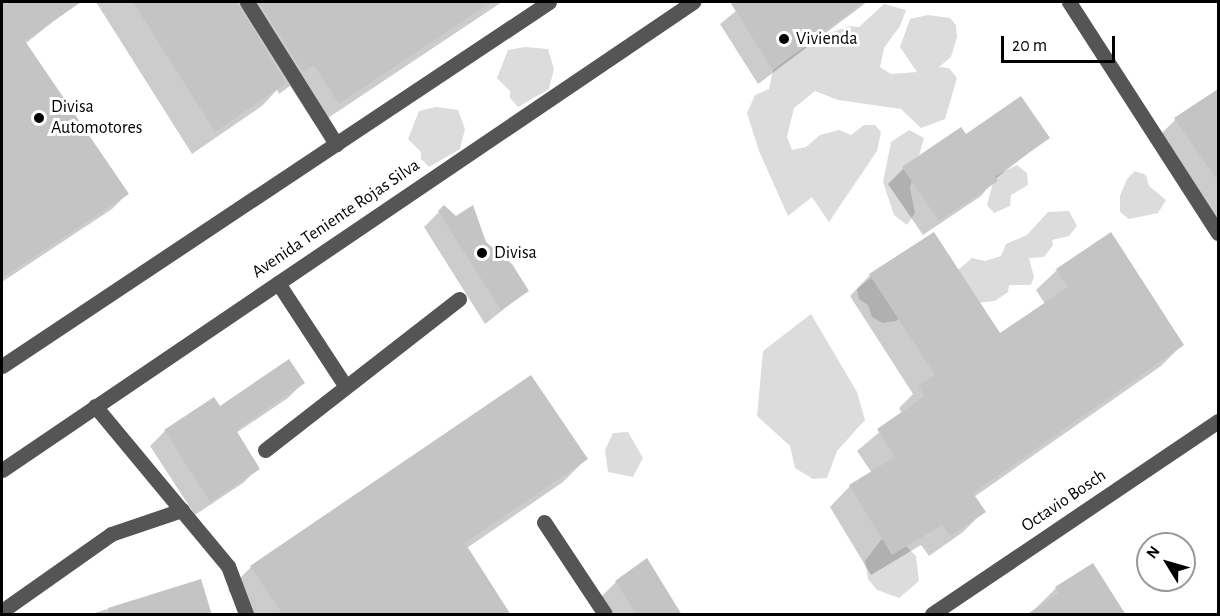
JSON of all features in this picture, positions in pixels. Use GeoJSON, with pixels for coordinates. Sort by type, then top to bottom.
{"type":"FeatureCollection","features":[{"type":"Feature","properties":{"kind":"street"},"geometry":{"type":"LineString","coordinates":[[247,2],[336,144]]}},
{"type":"Feature","properties":{"kind":"street"},"geometry":{"type":"LineString","coordinates":[[2,366],[549,2]]}},
{"type":"Feature","properties":{"kind":"street","name":"Avenida Teniente Rojas Silva"},"geometry":{"type":"LineString","coordinates":[[2,470],[693,2]]}},
{"type":"Feature","properties":{"kind":"street"},"geometry":{"type":"LineString","coordinates":[[1069,2],[1218,233]]}},
{"type":"Feature","properties":{"kind":"street"},"geometry":{"type":"LineString","coordinates":[[278,283],[346,387]]}},
{"type":"Feature","properties":{"kind":"street"},"geometry":{"type":"LineString","coordinates":[[265,450],[459,299]]}},
{"type":"Feature","properties":{"kind":"street"},"geometry":{"type":"LineString","coordinates":[[95,406],[228,566],[246,615]]}},
{"type":"Feature","properties":{"kind":"street","name":"Octavio Bosch"},"geometry":{"type":"LineString","coordinates":[[932,615],[1218,420]]}},
{"type":"Feature","properties":{"kind":"street"},"geometry":{"type":"LineString","coordinates":[[2,611],[111,534],[182,510]]}},
{"type":"Feature","properties":{"kind":"street"},"geometry":{"type":"LineString","coordinates":[[544,522],[605,615]]}},
{"type":"Feature","properties":{"kind":"shaded area"},"geometry":{"type":"Polygon","coordinates":[[[884,4],[906,10],[900,26],[884,48],[880,67],[891,74],[917,72],[900,47],[910,19],[928,15],[950,18],[956,25],[957,37],[951,57],[939,67],[949,68],[957,78],[945,119],[921,128],[901,109],[838,100],[815,91],[794,108],[787,137],[792,150],[806,147],[820,135],[839,130],[851,135],[864,125],[875,125],[881,132],[877,151],[829,222],[812,197],[788,216],[759,151],[747,113],[755,95],[769,89],[773,70],[790,56],[826,34],[850,26],[859,27],[884,4]]]}},
{"type":"Feature","properties":{"kind":"shaded area"},"geometry":{"type":"Polygon","coordinates":[[[525,47],[548,49],[554,69],[549,89],[518,107],[510,98],[510,91],[497,78],[508,50],[525,47]]]}},
{"type":"Feature","properties":{"kind":"shaded area"},"geometry":{"type":"Polygon","coordinates":[[[436,107],[458,110],[465,129],[460,149],[429,167],[421,159],[421,152],[408,139],[419,111],[436,107]]]}},
{"type":"Feature","properties":{"kind":"shaded area"},"geometry":{"type":"Polygon","coordinates":[[[909,130],[924,138],[910,188],[915,213],[907,225],[894,215],[883,182],[891,142],[909,130]]]}},
{"type":"Feature","properties":{"kind":"shaded area"},"geometry":{"type":"Polygon","coordinates":[[[1017,165],[1027,173],[1028,185],[1011,195],[1010,206],[994,213],[987,205],[995,176],[1017,165]]]}},
{"type":"Feature","properties":{"kind":"shaded area"},"geometry":{"type":"Polygon","coordinates":[[[1135,171],[1146,175],[1149,186],[1166,200],[1158,213],[1129,219],[1120,212],[1120,196],[1127,179],[1135,171]]]}},
{"type":"Feature","properties":{"kind":"shaded area"},"geometry":{"type":"Polygon","coordinates":[[[1069,211],[1077,226],[1069,236],[1052,240],[1053,245],[1044,257],[1029,258],[1034,277],[1031,285],[1009,285],[1008,292],[995,301],[976,303],[958,270],[972,258],[985,261],[1001,256],[1006,244],[1027,235],[1048,212],[1069,211]]]}},
{"type":"Feature","properties":{"kind":"shaded area"},"geometry":{"type":"Polygon","coordinates":[[[873,276],[902,316],[896,321],[883,323],[872,317],[868,305],[859,299],[857,289],[873,276]]]}},
{"type":"Feature","properties":{"kind":"shaded area"},"geometry":{"type":"Polygon","coordinates":[[[811,314],[857,392],[865,420],[837,451],[827,478],[813,479],[795,468],[790,446],[757,416],[763,351],[811,314]]]}},
{"type":"Feature","properties":{"kind":"shaded area"},"geometry":{"type":"Polygon","coordinates":[[[628,432],[643,458],[633,477],[608,472],[605,450],[613,433],[628,432]]]}},
{"type":"Feature","properties":{"kind":"shaded area"},"geometry":{"type":"Polygon","coordinates":[[[882,539],[906,546],[916,556],[919,581],[899,598],[877,590],[868,579],[865,561],[882,539]]]}},
{"type":"Feature","properties":{"kind":"building","name":"Divisa Automotores"},"geometry":{"type":"Polygon","coordinates":[[[2,2],[81,2],[25,41],[129,194],[2,278],[2,2]]]}},
{"type":"Feature","properties":{"kind":"building"},"geometry":{"type":"Polygon","coordinates":[[[133,2],[237,2],[286,83],[215,132],[133,2]]]}},
{"type":"Feature","properties":{"kind":"building"},"geometry":{"type":"Polygon","coordinates":[[[258,2],[491,2],[339,104],[314,65],[303,72],[258,2]]]}},
{"type":"Feature","properties":{"kind":"building","name":"Vivienda"},"geometry":{"type":"Polygon","coordinates":[[[730,2],[864,2],[773,70],[730,2]]]}},
{"type":"Feature","properties":{"kind":"building"},"geometry":{"type":"Polygon","coordinates":[[[1218,89],[1218,181],[1174,118],[1218,89]]]}},
{"type":"Feature","properties":{"kind":"building"},"geometry":{"type":"Polygon","coordinates":[[[1021,96],[1050,138],[995,176],[998,181],[939,221],[902,167],[961,127],[966,134],[1021,96]]]}},
{"type":"Feature","properties":{"kind":"building","name":"Divisa"},"geometry":{"type":"Polygon","coordinates":[[[444,205],[456,216],[473,205],[486,242],[512,264],[529,291],[501,310],[438,211],[444,205]]]}},
{"type":"Feature","properties":{"kind":"building"},"geometry":{"type":"Polygon","coordinates":[[[934,232],[1000,333],[1068,287],[1056,269],[1111,232],[1184,345],[973,493],[986,512],[950,536],[942,525],[892,555],[849,485],[895,457],[877,429],[925,396],[918,386],[935,375],[869,274],[934,232]]]}},
{"type":"Feature","properties":{"kind":"building"},"geometry":{"type":"Polygon","coordinates":[[[289,359],[305,383],[236,430],[260,469],[210,502],[164,430],[214,397],[220,406],[289,359]]]}},
{"type":"Feature","properties":{"kind":"building"},"geometry":{"type":"Polygon","coordinates":[[[531,375],[588,459],[465,543],[511,615],[283,615],[250,566],[531,375]]]}},
{"type":"Feature","properties":{"kind":"building"},"geometry":{"type":"Polygon","coordinates":[[[647,558],[682,615],[637,615],[615,581],[647,558]]]}},
{"type":"Feature","properties":{"kind":"building"},"geometry":{"type":"Polygon","coordinates":[[[1093,563],[1126,615],[1026,615],[1059,593],[1055,587],[1093,563]]]}},
{"type":"Feature","properties":{"kind":"building"},"geometry":{"type":"Polygon","coordinates":[[[201,579],[212,615],[110,615],[108,608],[201,579]]]}},
{"type":"Feature","properties":{"kind":"place","name":"Vivienda"},"geometry":{"type":"Point","coordinates":[784,39]}},
{"type":"Feature","properties":{"kind":"place","name":"Divisa Automotores"},"geometry":{"type":"Point","coordinates":[39,118]}},
{"type":"Feature","properties":{"kind":"place","name":"Divisa"},"geometry":{"type":"Point","coordinates":[482,253]}}]}
